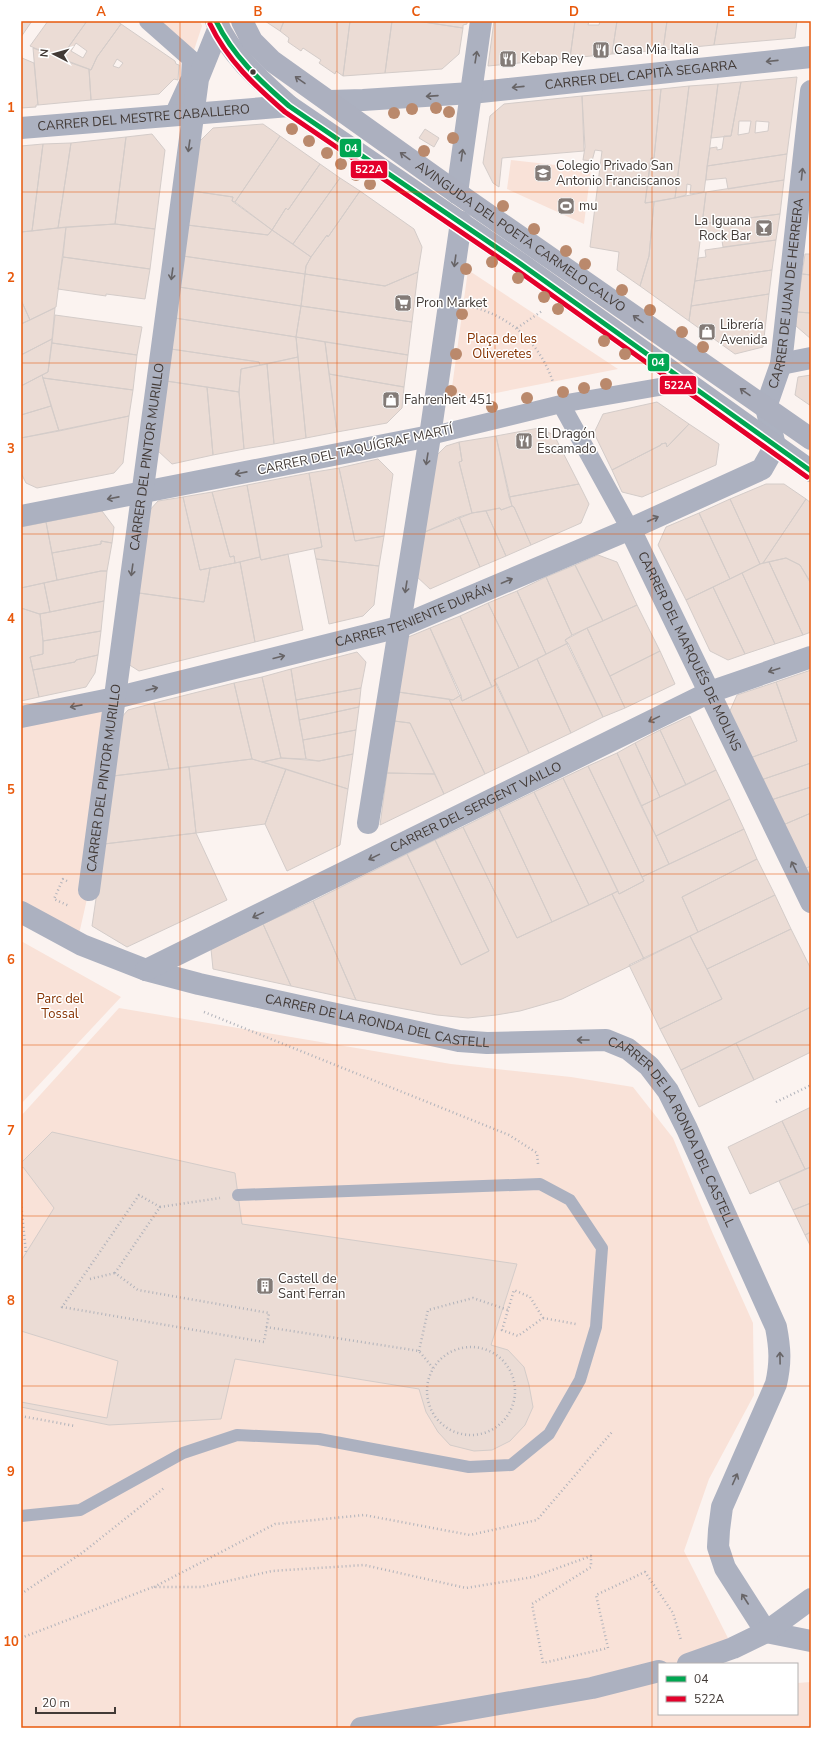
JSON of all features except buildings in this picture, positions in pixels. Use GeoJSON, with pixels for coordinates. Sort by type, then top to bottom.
{"type":"FeatureCollection","features":[{"type":"Feature","properties":{"kind":"main road","name":"AVINGUDA DEL POETA CARMELO CALVO"},"geometry":{"type":"LineString","coordinates":[[242,21],[252,41],[272,61],[330,100],[457,194],[811,439]]}},
{"type":"Feature","properties":{"kind":"main road","name":"AVINGUDA DEL POETA CARMELO CALVO"},"geometry":{"type":"LineString","coordinates":[[217,24],[240,59],[262,82],[289,106],[461,222],[688,382],[811,471]]}},
{"type":"Feature","properties":{"kind":"street"},"geometry":{"type":"LineString","coordinates":[[148,21],[192,59],[194,78]]}},
{"type":"Feature","properties":{"kind":"street"},"geometry":{"type":"LineString","coordinates":[[457,194],[481,21]]}},
{"type":"Feature","properties":{"kind":"street","name":"CARRER DEL PINTOR MURILLO"},"geometry":{"type":"LineString","coordinates":[[89,890],[143,492],[183,115],[194,78],[217,24]]}},
{"type":"Feature","properties":{"kind":"street","name":"CARRER DEL CAPITÀ SEGARRA"},"geometry":{"type":"LineString","coordinates":[[330,100],[363,100],[471,93],[811,57]]}},
{"type":"Feature","properties":{"kind":"street","name":"CARRER DE JUAN DE HERRERA"},"geometry":{"type":"LineString","coordinates":[[775,446],[766,407],[781,364],[811,91]]}},
{"type":"Feature","properties":{"kind":"street","name":"CARRER DEL MESTRE CABALLERO"},"geometry":{"type":"LineString","coordinates":[[21,128],[289,106]]}},
{"type":"Feature","properties":{"kind":"street"},"geometry":{"type":"LineString","coordinates":[[368,823],[430,436],[461,222]]}},
{"type":"Feature","properties":{"kind":"street"},"geometry":{"type":"LineString","coordinates":[[781,364],[811,358]]}},
{"type":"Feature","properties":{"kind":"street","name":"CARRER DEL TAQUÍGRAF MARTÍ"},"geometry":{"type":"LineString","coordinates":[[23,510],[143,492],[430,436],[561,404],[688,382]]}},
{"type":"Feature","properties":{"kind":"street","name":"CARRER DEL MARQUÉS DE MOLINS"},"geometry":{"type":"LineString","coordinates":[[561,404],[630,529],[811,902]]}},
{"type":"Feature","properties":{"kind":"street","name":"CARRER TENIENTE DURÁN"},"geometry":{"type":"LineString","coordinates":[[21,717],[115,698],[399,627],[630,529],[762,469],[775,446]]}},
{"type":"Feature","properties":{"kind":"street","name":"CARRER DEL SERGENT VAILLO"},"geometry":{"type":"LineString","coordinates":[[146,970],[710,692],[811,658]]}},
{"type":"Feature","properties":{"kind":"street","name":"CARRER DE LA RONDA DEL CASTELL"},"geometry":{"type":"LineString","coordinates":[[21,912],[82,946],[146,970],[199,984],[459,1041],[606,1040],[628,1049],[649,1066],[668,1091],[687,1129],[776,1327],[780,1347],[780,1365],[776,1384],[722,1507],[718,1530],[718,1547],[725,1568],[766,1632]]}},
{"type":"Feature","properties":{"kind":"street"},"geometry":{"type":"LineString","coordinates":[[691,1663],[734,1648],[766,1632],[805,1604],[811,1583]]}},
{"type":"Feature","properties":{"kind":"street"},"geometry":{"type":"LineString","coordinates":[[766,1632],[811,1642]]}},
{"type":"Feature","properties":{"kind":"street"},"geometry":{"type":"LineString","coordinates":[[361,1728],[592,1688],[658,1671]]}},
{"type":"Feature","properties":{"kind":"lane"},"geometry":{"type":"LineString","coordinates":[[21,1516],[80,1510],[184,1453],[237,1435],[320,1440],[469,1467],[511,1465],[549,1434],[580,1380],[596,1327],[602,1248],[570,1200],[540,1184],[238,1195]]}},
{"type":"Feature","properties":{"kind":"path"},"geometry":{"type":"LineString","coordinates":[[469,306],[490,312],[517,328],[540,353],[548,368],[561,404]]}},
{"type":"Feature","properties":{"kind":"path"},"geometry":{"type":"LineString","coordinates":[[517,328],[542,310]]}},
{"type":"Feature","properties":{"kind":"path"},"geometry":{"type":"LineString","coordinates":[[199,984],[194,1008],[509,1135],[537,1153],[540,1184]]}},
{"type":"Feature","properties":{"kind":"path"},"geometry":{"type":"LineString","coordinates":[[776,1102],[811,1085]]}},
{"type":"Feature","properties":{"kind":"path"},"geometry":{"type":"LineString","coordinates":[[116,1274],[138,1290],[269,1313],[264,1342],[62,1307],[139,1195],[160,1207],[238,1195]]}},
{"type":"Feature","properties":{"kind":"path"},"geometry":{"type":"LineString","coordinates":[[21,1203],[26,1253]]}},
{"type":"Feature","properties":{"kind":"path"},"geometry":{"type":"LineString","coordinates":[[90,1279],[116,1274],[160,1207]]}},
{"type":"Feature","properties":{"kind":"path"},"geometry":{"type":"LineString","coordinates":[[543,1318],[530,1297],[514,1290],[502,1330],[518,1336],[543,1318],[596,1327]]}},
{"type":"Feature","properties":{"kind":"path"},"geometry":{"type":"LineString","coordinates":[[419,1351],[428,1310],[473,1298],[508,1310]]}},
{"type":"Feature","properties":{"kind":"path"},"geometry":{"type":"LineString","coordinates":[[266,1327],[419,1351],[433,1368]]}},
{"type":"Feature","properties":{"kind":"path"},"geometry":{"type":"LineString","coordinates":[[475,1346],[491,1351],[504,1361],[513,1374],[516,1391],[514,1407],[505,1421],[492,1431],[476,1436],[459,1434],[445,1427],[434,1415],[427,1400],[427,1383],[433,1368],[444,1356],[459,1348],[475,1346]]}},
{"type":"Feature","properties":{"kind":"path"},"geometry":{"type":"LineString","coordinates":[[21,1416],[75,1426]]}},
{"type":"Feature","properties":{"kind":"path"},"geometry":{"type":"LineString","coordinates":[[21,1638],[153,1587],[275,1524],[364,1515],[470,1535],[536,1520],[612,1432]]}},
{"type":"Feature","properties":{"kind":"path"},"geometry":{"type":"LineString","coordinates":[[21,1594],[82,1553],[168,1485]]}},
{"type":"Feature","properties":{"kind":"path"},"geometry":{"type":"LineString","coordinates":[[153,1587],[201,1588],[272,1571],[364,1565],[466,1588],[533,1577],[591,1556],[591,1567],[532,1604],[543,1664],[608,1648],[596,1595],[645,1572],[673,1613],[688,1663]]}},
{"type":"Feature","properties":{"kind":"green space"},"geometry":{"type":"Polygon","coordinates":[[[148,21],[200,21],[202,26],[191,59],[148,21]]]}},
{"type":"Feature","properties":{"kind":"green space","name":"mu"},"geometry":{"type":"Polygon","coordinates":[[[511,160],[591,169],[584,224],[507,189],[511,160]]]}},
{"type":"Feature","properties":{"kind":"green space","name":"Plaça de les Oliveretes"},"geometry":{"type":"Polygon","coordinates":[[[468,270],[618,369],[450,402],[468,270]]]}},
{"type":"Feature","properties":{"kind":"green space"},"geometry":{"type":"Polygon","coordinates":[[[115,698],[89,890],[77,943],[21,912],[21,717],[115,698]]]}},
{"type":"Feature","properties":{"kind":"green space","name":"Parc del Tossal"},"geometry":{"type":"Polygon","coordinates":[[[21,941],[121,997],[21,1104],[21,941]]]}},
{"type":"Feature","properties":{"kind":"green space"},"geometry":{"type":"Polygon","coordinates":[[[119,1008],[451,1064],[571,1077],[633,1087],[673,1138],[713,1234],[753,1323],[754,1395],[709,1479],[684,1551],[733,1648],[710,1663],[658,1663],[658,1715],[798,1715],[798,1683],[811,1682],[811,1728],[21,1728],[21,1116],[119,1008]]]}},
{"type":"Feature","properties":{"kind":"transit line","name":"04"},"geometry":{"type":"LineString","coordinates":[[216,21],[230,46],[239,57],[289,106],[518,262],[811,471]]}},
{"type":"Feature","properties":{"kind":"transit line","name":"522A"},"geometry":{"type":"LineString","coordinates":[[210,24],[233,61],[285,112],[514,268],[807,477]]}},
{"type":"Feature","properties":{"kind":"place","name":"Casa Mia Italia"},"geometry":{"type":"Point","coordinates":[601,50]}},
{"type":"Feature","properties":{"kind":"place","name":"Kebap Rey"},"geometry":{"type":"Point","coordinates":[508,59]}},
{"type":"Feature","properties":{"kind":"place","name":"Colegio Privado San Antonio Franciscanos"},"geometry":{"type":"Point","coordinates":[543,173]}},
{"type":"Feature","properties":{"kind":"place","name":"mu"},"geometry":{"type":"Point","coordinates":[566,206]}},
{"type":"Feature","properties":{"kind":"place","name":"La Iguana Rock Bar"},"geometry":{"type":"Point","coordinates":[764,228]}},
{"type":"Feature","properties":{"kind":"place","name":"Pron Market"},"geometry":{"type":"Point","coordinates":[403,303]}},
{"type":"Feature","properties":{"kind":"place","name":"Librería Avenida"},"geometry":{"type":"Point","coordinates":[707,332]}},
{"type":"Feature","properties":{"kind":"place","name":"Fahrenheit 451"},"geometry":{"type":"Point","coordinates":[391,400]}},
{"type":"Feature","properties":{"kind":"place","name":"El Dragón Escamado"},"geometry":{"type":"Point","coordinates":[524,441]}},
{"type":"Feature","properties":{"kind":"place","name":"Castell de Sant Ferran"},"geometry":{"type":"Point","coordinates":[265,1286]}}]}
